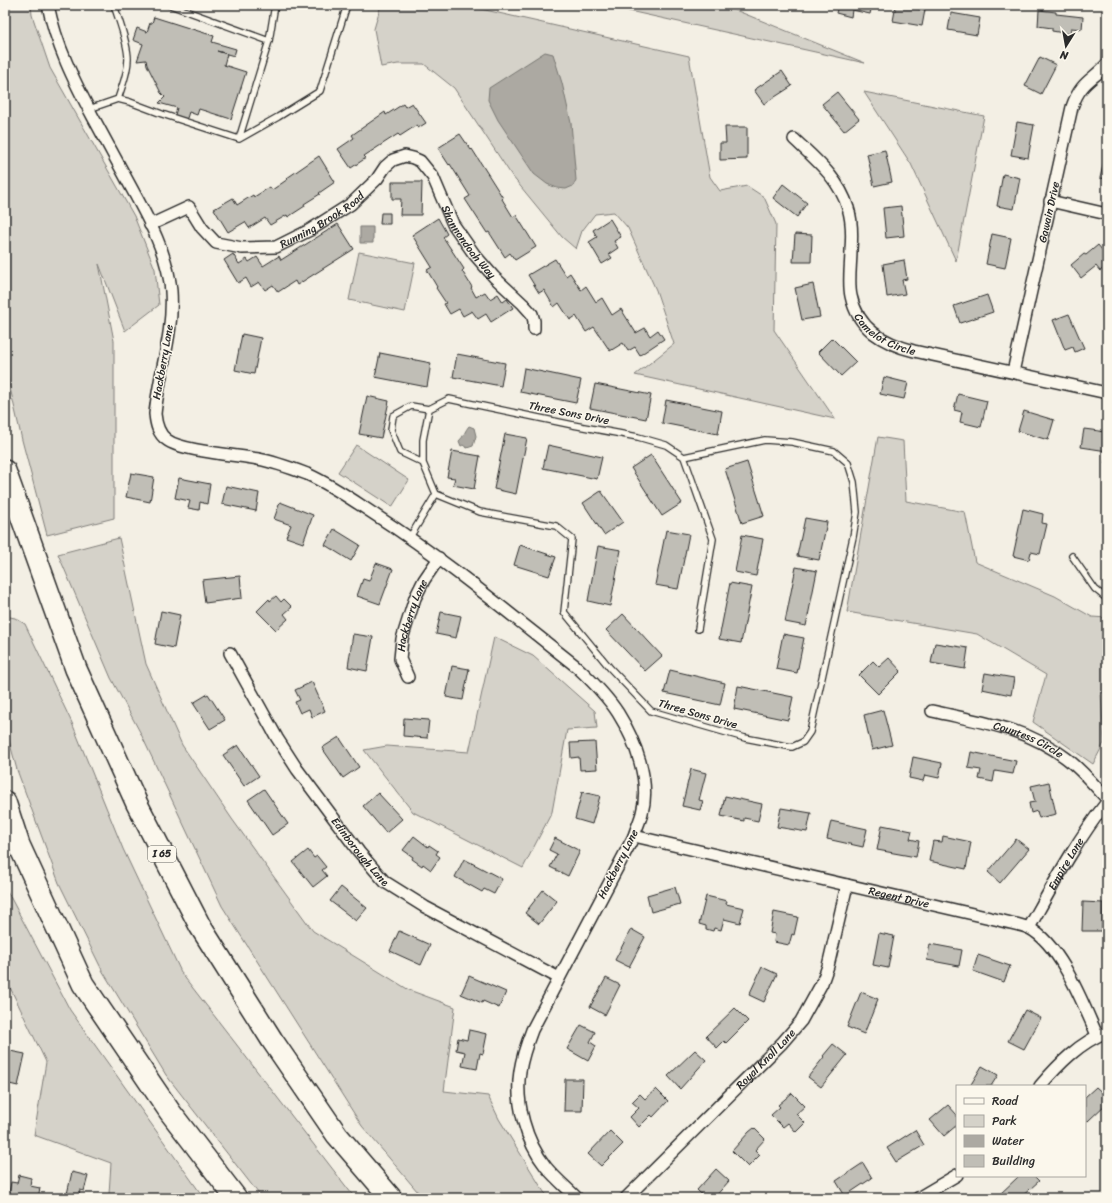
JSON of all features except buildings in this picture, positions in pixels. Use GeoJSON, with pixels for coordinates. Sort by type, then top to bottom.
{"type":"FeatureCollection","features":[{"type":"Feature","properties":{"kind":"highway","name":"I 65"},"geometry":{"type":"LineString","coordinates":[[5,471],[76,669],[137,804],[200,926],[272,1040],[337,1135],[391,1198]]}},
{"type":"Feature","properties":{"kind":"highway"},"geometry":{"type":"LineString","coordinates":[[5,802],[19,844],[83,984],[170,1112],[236,1198]]}},
{"type":"Feature","properties":{"kind":"street","name":"Hackberry Lane"},"geometry":{"type":"LineString","coordinates":[[48,5],[54,33],[63,57],[150,225],[164,259],[170,290],[171,317],[155,414],[159,433],[168,441],[184,447],[276,463],[308,475],[337,490],[410,537],[439,558],[577,667],[594,683],[618,713],[636,751],[644,780],[644,795],[642,812],[634,836],[559,978],[527,1043],[520,1072],[520,1101],[532,1143],[547,1168],[577,1198]]}},
{"type":"Feature","properties":{"kind":"street","name":"Gawain Drive"},"geometry":{"type":"LineString","coordinates":[[1013,372],[1050,201],[1075,97],[1083,85],[1107,64]]}},
{"type":"Feature","properties":{"kind":"street","name":"Camelot Circle"},"geometry":{"type":"LineString","coordinates":[[794,139],[837,183],[849,209],[852,240],[851,296],[860,318],[867,328],[875,335],[901,348],[1107,393]]}},
{"type":"Feature","properties":{"kind":"street","name":"Running Brook Road"},"geometry":{"type":"LineString","coordinates":[[150,225],[189,207],[202,228],[216,243],[242,248],[276,247],[310,230],[351,204],[377,179],[385,167],[393,160],[405,156]]}},
{"type":"Feature","properties":{"kind":"street","name":"Shannondoah Way"},"geometry":{"type":"LineString","coordinates":[[405,156],[420,161],[433,177],[453,224],[474,254],[494,277],[532,314],[534,329]]}},
{"type":"Feature","properties":{"kind":"street"},"geometry":{"type":"LineString","coordinates":[[1050,201],[1107,214]]}},
{"type":"Feature","properties":{"kind":"street","name":"Hackberry Lane"},"geometry":{"type":"LineString","coordinates":[[408,677],[400,659],[402,639],[415,598],[424,580],[439,558]]}},
{"type":"Feature","properties":{"kind":"street","name":"Edinborough Lane"},"geometry":{"type":"LineString","coordinates":[[230,653],[277,738],[297,769],[359,852],[385,882],[425,907],[559,978]]}},
{"type":"Feature","properties":{"kind":"street","name":"Countess Circle"},"geometry":{"type":"LineString","coordinates":[[932,711],[999,726],[1026,734],[1049,746],[1066,758],[1082,772],[1107,801]]}},
{"type":"Feature","properties":{"kind":"street","name":"Empire Lane"},"geometry":{"type":"LineString","coordinates":[[1029,928],[1078,842],[1107,801]]}},
{"type":"Feature","properties":{"kind":"street","name":"Regent Drive"},"geometry":{"type":"LineString","coordinates":[[634,836],[1029,928],[1045,941],[1058,957],[1102,1034]]}},
{"type":"Feature","properties":{"kind":"street","name":"Royal Knoll Lane"},"geometry":{"type":"LineString","coordinates":[[626,1198],[777,1048],[801,1021],[822,983],[828,966],[847,885]]}},
{"type":"Feature","properties":{"kind":"street"},"geometry":{"type":"LineString","coordinates":[[1041,1085],[1070,1055],[1102,1034]]}},
{"type":"Feature","properties":{"kind":"street"},"geometry":{"type":"LineString","coordinates":[[918,1198],[956,1176]]}},
{"type":"Feature","properties":{"kind":"lane"},"geometry":{"type":"LineString","coordinates":[[114,5],[127,49],[128,59],[127,68],[118,99]]}},
{"type":"Feature","properties":{"kind":"lane"},"geometry":{"type":"LineString","coordinates":[[172,5],[269,41]]}},
{"type":"Feature","properties":{"kind":"lane"},"geometry":{"type":"LineString","coordinates":[[239,139],[269,41],[275,5]]}},
{"type":"Feature","properties":{"kind":"lane"},"geometry":{"type":"LineString","coordinates":[[89,109],[118,99],[239,139],[320,91],[347,5]]}},
{"type":"Feature","properties":{"kind":"lane","name":"Three Sons Drive"},"geometry":{"type":"LineString","coordinates":[[429,409],[449,399],[573,425],[638,436],[666,445],[684,457],[764,440],[792,442],[834,451],[848,463],[854,482],[857,512],[853,537],[810,732],[803,742],[792,747],[745,738],[651,711],[610,668],[564,612],[572,539],[556,526],[480,512],[436,494]]}},
{"type":"Feature","properties":{"kind":"lane"},"geometry":{"type":"LineString","coordinates":[[410,537],[436,494],[422,463],[423,440],[429,409],[411,406],[393,416],[391,430],[400,452],[422,463]]}},
{"type":"Feature","properties":{"kind":"lane"},"geometry":{"type":"LineString","coordinates":[[684,457],[713,539],[698,629]]}},
{"type":"Feature","properties":{"kind":"lane"},"geometry":{"type":"LineString","coordinates":[[1072,556],[1095,589],[1107,599]]}},
{"type":"Feature","properties":{"kind":"green space"},"geometry":{"type":"Polygon","coordinates":[[[5,5],[31,5],[32,15],[50,68],[134,216],[155,269],[159,305],[125,331],[99,264],[114,341],[114,518],[47,535],[22,440],[5,366],[5,5]]]}},
{"type":"Feature","properties":{"kind":"green space"},"geometry":{"type":"Polygon","coordinates":[[[381,5],[463,5],[689,56],[710,177],[720,191],[747,186],[764,197],[776,224],[774,330],[835,419],[635,375],[674,344],[656,290],[628,228],[614,212],[595,214],[582,231],[576,249],[562,237],[512,176],[454,88],[424,64],[398,64],[381,67],[374,29],[381,5]]]}},
{"type":"Feature","properties":{"kind":"green space"},"geometry":{"type":"Polygon","coordinates":[[[602,5],[723,5],[865,63],[602,5]]]}},
{"type":"Feature","properties":{"kind":"green space"},"geometry":{"type":"Polygon","coordinates":[[[864,92],[984,116],[956,261],[911,164],[864,92]]]}},
{"type":"Feature","properties":{"kind":"green space"},"geometry":{"type":"Polygon","coordinates":[[[359,252],[415,263],[405,312],[349,300],[359,252]]]}},
{"type":"Feature","properties":{"kind":"green space"},"geometry":{"type":"Polygon","coordinates":[[[878,437],[903,441],[906,501],[965,512],[975,562],[1055,596],[1092,617],[1107,618],[1107,692],[1101,693],[1104,743],[1093,764],[1033,722],[1046,675],[977,634],[847,612],[878,437]]]}},
{"type":"Feature","properties":{"kind":"green space"},"geometry":{"type":"Polygon","coordinates":[[[356,445],[409,480],[392,507],[338,472],[356,445]]]}},
{"type":"Feature","properties":{"kind":"green space"},"geometry":{"type":"Polygon","coordinates":[[[119,538],[146,664],[182,745],[232,819],[313,931],[409,990],[455,1007],[444,1091],[488,1096],[499,1119],[544,1192],[550,1198],[423,1198],[362,1126],[222,906],[140,732],[111,678],[58,554],[119,538]]]}},
{"type":"Feature","properties":{"kind":"green space"},"geometry":{"type":"Polygon","coordinates":[[[5,616],[15,618],[25,624],[72,723],[123,849],[182,974],[355,1198],[262,1198],[166,1075],[102,970],[59,883],[17,770],[5,725],[5,616]]]}},
{"type":"Feature","properties":{"kind":"green space"},"geometry":{"type":"Polygon","coordinates":[[[494,637],[533,656],[595,711],[597,728],[567,730],[552,812],[523,868],[413,812],[364,750],[387,746],[469,752],[494,637]]]}},
{"type":"Feature","properties":{"kind":"green space"},"geometry":{"type":"Polygon","coordinates":[[[5,887],[70,1010],[204,1198],[122,1198],[109,1194],[111,1163],[34,1135],[46,1062],[5,977],[5,887]]]}},
{"type":"Feature","properties":{"kind":"water"},"geometry":{"type":"Polygon","coordinates":[[[545,52],[553,54],[562,83],[571,123],[576,180],[573,186],[566,189],[557,188],[547,184],[534,174],[498,120],[488,100],[489,88],[545,52]]]}},
{"type":"Feature","properties":{"kind":"water"},"geometry":{"type":"Polygon","coordinates":[[[360,227],[373,227],[373,243],[360,243],[360,227]]]}},
{"type":"Feature","properties":{"kind":"water"},"geometry":{"type":"Polygon","coordinates":[[[469,426],[474,428],[476,436],[473,446],[467,448],[463,445],[461,446],[459,441],[469,426]]]}}]}
